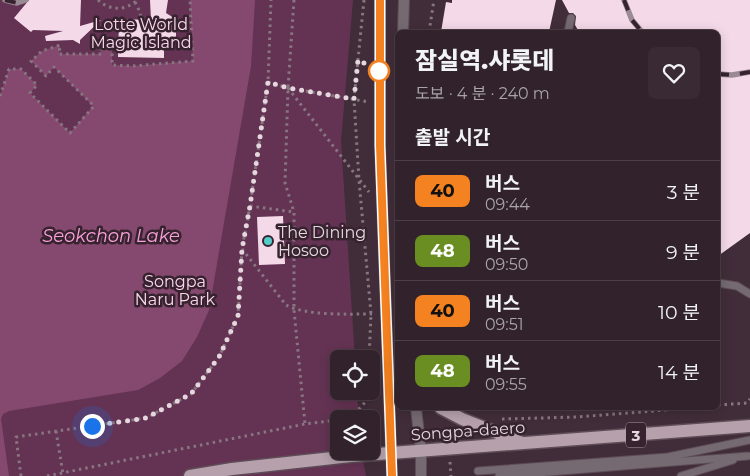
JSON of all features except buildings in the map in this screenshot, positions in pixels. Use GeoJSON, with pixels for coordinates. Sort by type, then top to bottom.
{"type":"FeatureCollection","features":[{"type":"Feature","properties":{"kind":"main road"},"geometry":{"type":"LineString","coordinates":[[445,410],[462,419],[522,443]]}},
{"type":"Feature","properties":{"kind":"main road","name":"Songpa-daero"},"geometry":{"type":"LineString","coordinates":[[190,476],[232,469],[391,453],[750,426]]}},
{"type":"Feature","properties":{"kind":"street"},"geometry":{"type":"LineString","coordinates":[[380,0],[379,104],[392,476]]}},
{"type":"Feature","properties":{"kind":"street"},"geometry":{"type":"LineString","coordinates":[[403,30],[404,0]]}},
{"type":"Feature","properties":{"kind":"street"},"geometry":{"type":"LineString","coordinates":[[416,410],[421,451],[421,476]]}},
{"type":"Feature","properties":{"kind":"lane"},"geometry":{"type":"LineString","coordinates":[[568,30],[571,18]]}},
{"type":"Feature","properties":{"kind":"lane"},"geometry":{"type":"LineString","coordinates":[[720,283],[737,286],[750,294]]}},
{"type":"Feature","properties":{"kind":"lane"},"geometry":{"type":"LineString","coordinates":[[478,471],[668,457],[750,440]]}},
{"type":"Feature","properties":{"kind":"lane"},"geometry":{"type":"LineString","coordinates":[[499,476],[749,456]]}},
{"type":"Feature","properties":{"kind":"lane"},"geometry":{"type":"LineString","coordinates":[[681,476],[749,456]]}},
{"type":"Feature","properties":{"kind":"path"},"geometry":{"type":"LineString","coordinates":[[98,0],[108,7],[117,9],[126,8],[136,1],[141,20]]}},
{"type":"Feature","properties":{"kind":"path"},"geometry":{"type":"LineString","coordinates":[[0,96],[9,69],[21,69],[37,85],[30,93],[70,133],[94,106],[54,67],[46,76],[31,61],[42,51],[60,45],[59,54],[102,54],[102,47],[112,48],[112,65],[132,66],[193,61],[190,0]]}},
{"type":"Feature","properties":{"kind":"path"},"geometry":{"type":"LineString","coordinates":[[21,476],[16,437],[146,418],[191,394],[219,357],[238,316],[242,249],[268,82],[271,0]]}},
{"type":"Feature","properties":{"kind":"path"},"geometry":{"type":"LineString","coordinates":[[294,0],[288,88],[286,183],[294,212],[294,310],[305,424]]}},
{"type":"Feature","properties":{"kind":"path"},"geometry":{"type":"LineString","coordinates":[[364,0],[354,99],[371,314],[369,350]]}},
{"type":"Feature","properties":{"kind":"path"},"geometry":{"type":"LineString","coordinates":[[429,30],[434,0]]}},
{"type":"Feature","properties":{"kind":"path"},"geometry":{"type":"LineString","coordinates":[[268,82],[288,88],[379,104]]}},
{"type":"Feature","properties":{"kind":"path"},"geometry":{"type":"LineString","coordinates":[[288,88],[382,210]]}},
{"type":"Feature","properties":{"kind":"path"},"geometry":{"type":"LineString","coordinates":[[250,206],[294,212]]}},
{"type":"Feature","properties":{"kind":"path"},"geometry":{"type":"LineString","coordinates":[[242,249],[286,306],[294,310],[345,314],[387,314]]}},
{"type":"Feature","properties":{"kind":"path"},"geometry":{"type":"LineString","coordinates":[[720,405],[747,403],[750,398]]}},
{"type":"Feature","properties":{"kind":"path"},"geometry":{"type":"LineString","coordinates":[[358,410],[367,400]]}},
{"type":"Feature","properties":{"kind":"path"},"geometry":{"type":"LineString","coordinates":[[502,419],[577,417],[666,410]]}},
{"type":"Feature","properties":{"kind":"path"},"geometry":{"type":"LineString","coordinates":[[48,476],[305,424],[330,421]]}},
{"type":"Feature","properties":{"kind":"path"},"geometry":{"type":"LineString","coordinates":[[56,431],[63,474]]}},
{"type":"Feature","properties":{"kind":"green space","name":"Songpa Naru Park"},"geometry":{"type":"Polygon","coordinates":[[[0,0],[353,0],[341,141],[354,350],[330,350],[330,400],[358,400],[358,410],[330,410],[330,460],[363,460],[366,476],[0,476],[0,0]]]}},
{"type":"Feature","properties":{"kind":"water","name":"Seokchon Lake"},"geometry":{"type":"Polygon","coordinates":[[[190,0],[255,0],[251,66],[209,310],[197,337],[182,361],[160,378],[138,390],[9,411],[3,414],[1,419],[9,476],[0,476],[0,96],[9,69],[21,69],[37,85],[30,93],[70,133],[93,106],[54,67],[46,76],[31,61],[42,51],[60,45],[59,54],[101,54],[102,47],[112,48],[112,65],[132,66],[193,61],[190,0]]]}},
{"type":"Feature","properties":{"kind":"railway"},"geometry":{"type":"LineString","coordinates":[[5,0],[17,3],[26,0]]}},
{"type":"Feature","properties":{"kind":"railway"},"geometry":{"type":"LineString","coordinates":[[624,0],[632,20],[640,30]]}},
{"type":"Feature","properties":{"kind":"railway"},"geometry":{"type":"LineString","coordinates":[[720,74],[732,75],[750,72]]}},
{"type":"Feature","properties":{"kind":"bus line","name":"40"},"geometry":{"type":"LineString","coordinates":[[380,0],[380,145],[392,476]]}},
{"type":"Feature","properties":{"kind":"place","name":"The Dining Hosoo"},"geometry":{"type":"Point","coordinates":[268,241]}},
{"type":"Feature","properties":{"kind":"route"},"geometry":{"type":"LineString","coordinates":[[92,426],[146,418],[191,394],[219,357],[238,316],[242,249],[268,82],[288,88],[354,99],[358,60],[379,71]]}},
{"type":"Feature","properties":{"kind":"park label","name":"Lotte World Magic Island"},"geometry":{"type":"Point","coordinates":[141,33]}}]}
